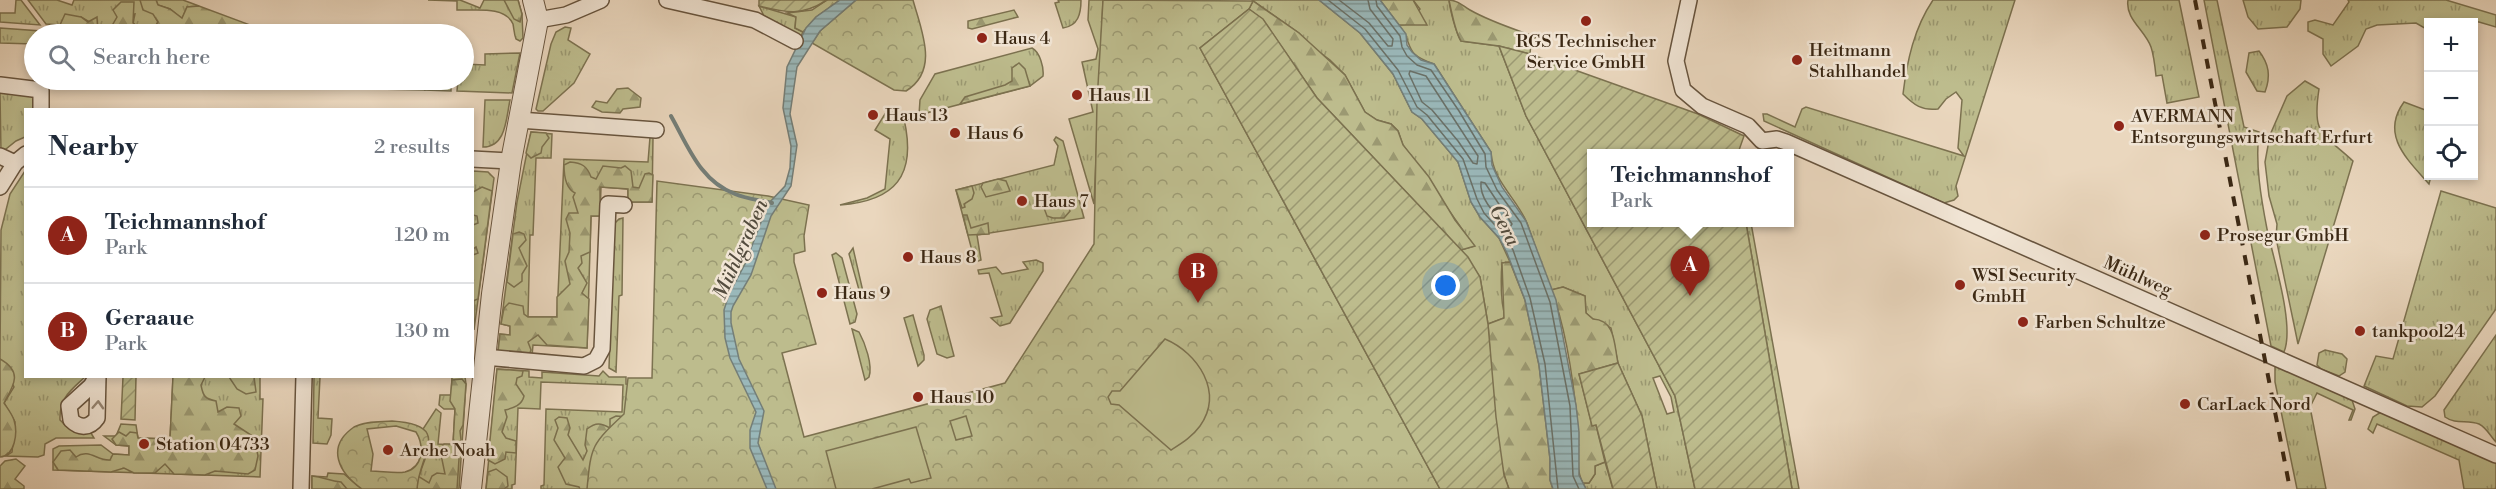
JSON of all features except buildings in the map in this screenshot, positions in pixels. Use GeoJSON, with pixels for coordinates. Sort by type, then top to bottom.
{"type":"FeatureCollection","features":[{"type":"Feature","properties":{"kind":"street"},"geometry":{"type":"LineString","coordinates":[[471,489],[481,344],[511,161],[538,20],[533,0]]}},
{"type":"Feature","properties":{"kind":"street"},"geometry":{"type":"LineString","coordinates":[[538,20],[566,15],[601,0]]}},
{"type":"Feature","properties":{"kind":"street"},"geometry":{"type":"LineString","coordinates":[[667,0],[740,7],[755,20],[795,40]]}},
{"type":"Feature","properties":{"kind":"street","name":"Mühlweg"},"geometry":{"type":"LineString","coordinates":[[1689,0],[1676,61],[1683,90],[1702,106],[1748,126],[1762,141],[1776,139],[1786,142],[2496,455]]}},
{"type":"Feature","properties":{"kind":"street"},"geometry":{"type":"LineString","coordinates":[[0,85],[24,88]]}},
{"type":"Feature","properties":{"kind":"street"},"geometry":{"type":"LineString","coordinates":[[41,90],[41,108]]}},
{"type":"Feature","properties":{"kind":"street"},"geometry":{"type":"LineString","coordinates":[[519,120],[656,130]]}},
{"type":"Feature","properties":{"kind":"street"},"geometry":{"type":"LineString","coordinates":[[0,156],[20,159],[0,187]]}},
{"type":"Feature","properties":{"kind":"street"},"geometry":{"type":"LineString","coordinates":[[474,159],[511,161]]}},
{"type":"Feature","properties":{"kind":"street"},"geometry":{"type":"LineString","coordinates":[[481,344],[584,366],[596,360],[602,349],[608,204],[624,205]]}},
{"type":"Feature","properties":{"kind":"street"},"geometry":{"type":"LineString","coordinates":[[301,489],[304,378]]}},
{"type":"Feature","properties":{"kind":"green space"},"geometry":{"type":"Polygon","coordinates":[[[16,0],[21,0],[39,24],[0,22],[0,13],[15,13],[16,0]]]}},
{"type":"Feature","properties":{"kind":"green space"},"geometry":{"type":"Polygon","coordinates":[[[28,0],[57,0],[72,5],[74,0],[140,0],[153,13],[158,22],[157,24],[134,24],[135,14],[117,17],[116,24],[93,24],[81,17],[79,24],[46,24],[28,0]]]}},
{"type":"Feature","properties":{"kind":"green space"},"geometry":{"type":"Polygon","coordinates":[[[140,0],[156,0],[158,5],[170,9],[182,18],[187,7],[199,6],[247,24],[157,24],[158,22],[153,14],[143,10],[140,0]]]}},
{"type":"Feature","properties":{"kind":"green space"},"geometry":{"type":"Polygon","coordinates":[[[156,0],[183,0],[199,6],[187,7],[182,19],[170,9],[158,5],[156,0]]]}},
{"type":"Feature","properties":{"kind":"green space"},"geometry":{"type":"Polygon","coordinates":[[[428,0],[460,0],[480,8],[484,0],[518,0],[522,14],[523,38],[520,41],[516,39],[513,24],[509,18],[496,11],[457,10],[457,1],[428,0]]]}},
{"type":"Feature","properties":{"kind":"green space"},"geometry":{"type":"Polygon","coordinates":[[[504,0],[518,0],[522,14],[520,22],[514,19],[504,0]]]}},
{"type":"Feature","properties":{"kind":"green space"},"geometry":{"type":"Polygon","coordinates":[[[759,0],[827,0],[810,9],[794,12],[759,6],[759,0]]]}},
{"type":"Feature","properties":{"kind":"green space"},"geometry":{"type":"Polygon","coordinates":[[[827,0],[840,0],[816,17],[803,32],[795,28],[796,17],[787,13],[812,10],[827,0]]]}},
{"type":"Feature","properties":{"kind":"green space"},"geometry":{"type":"Polygon","coordinates":[[[856,0],[913,0],[923,36],[925,61],[923,72],[906,91],[894,90],[812,43],[820,31],[856,0]]]}},
{"type":"Feature","properties":{"kind":"green space"},"geometry":{"type":"Polygon","coordinates":[[[1058,0],[1081,0],[1078,18],[1068,27],[1063,28],[1055,3],[1059,2],[1058,0]]]}},
{"type":"Feature","properties":{"kind":"green space"},"geometry":{"type":"Polygon","coordinates":[[[1089,0],[1103,0],[1094,204],[1069,119],[1093,112],[1082,62],[1096,59],[1098,49],[1088,20],[1089,0]]]}},
{"type":"Feature","properties":{"kind":"green space"},"geometry":{"type":"Polygon","coordinates":[[[1103,0],[1253,1],[1249,9],[1200,48],[1440,489],[587,489],[590,463],[595,446],[605,432],[624,414],[628,378],[652,378],[657,181],[768,196],[809,205],[804,236],[805,251],[794,254],[794,262],[816,344],[782,353],[804,437],[1005,383],[1094,244],[1097,102],[1103,0]]]}},
{"type":"Feature","properties":{"kind":"green space"},"geometry":{"type":"Polygon","coordinates":[[[1252,0],[1319,0],[1360,33],[1393,74],[1412,112],[1422,119],[1458,162],[1471,202],[1480,217],[1499,238],[1510,262],[1502,263],[1501,290],[1504,318],[1488,324],[1480,277],[1461,250],[1474,246],[1403,145],[1398,131],[1391,124],[1377,120],[1365,112],[1345,75],[1330,60],[1311,46],[1299,33],[1252,0]]]}},
{"type":"Feature","properties":{"kind":"green space"},"geometry":{"type":"Polygon","coordinates":[[[1380,0],[1413,0],[1427,25],[1399,25],[1380,0]]]}},
{"type":"Feature","properties":{"kind":"green space"},"geometry":{"type":"Polygon","coordinates":[[[1413,0],[1449,0],[1461,41],[1499,46],[1526,116],[1675,396],[1695,489],[1657,489],[1642,416],[1618,363],[1611,328],[1586,313],[1585,296],[1563,287],[1551,290],[1527,223],[1500,181],[1491,152],[1434,64],[1413,52],[1399,25],[1409,24],[1420,9],[1413,0]],[[1660,376],[1653,378],[1667,414],[1674,412],[1671,397],[1660,376]]]}},
{"type":"Feature","properties":{"kind":"green space"},"geometry":{"type":"Polygon","coordinates":[[[1449,0],[1458,2],[1494,22],[1536,37],[1531,42],[1530,54],[1499,46],[1461,41],[1449,0]]]}},
{"type":"Feature","properties":{"kind":"green space"},"geometry":{"type":"Polygon","coordinates":[[[1933,0],[2015,0],[1956,186],[1958,196],[1954,200],[1944,203],[1764,121],[1763,114],[1767,114],[1795,127],[1802,109],[1806,107],[1964,156],[1958,148],[1962,100],[1956,92],[1938,109],[1919,106],[1903,94],[1912,45],[1933,0]]]}},
{"type":"Feature","properties":{"kind":"green space"},"geometry":{"type":"Polygon","coordinates":[[[2128,0],[2179,0],[2199,97],[2167,103],[2162,75],[2156,76],[2151,47],[2129,13],[2128,0]]]}},
{"type":"Feature","properties":{"kind":"green space"},"geometry":{"type":"Polygon","coordinates":[[[2204,0],[2217,0],[2244,127],[2259,132],[2258,168],[2261,193],[2287,325],[2284,352],[2271,346],[2204,0]]]}},
{"type":"Feature","properties":{"kind":"green space"},"geometry":{"type":"Polygon","coordinates":[[[2243,0],[2301,0],[2300,9],[2287,27],[2258,29],[2248,17],[2243,0]]]}},
{"type":"Feature","properties":{"kind":"green space"},"geometry":{"type":"Polygon","coordinates":[[[2348,0],[2446,0],[2496,15],[2496,27],[2478,22],[2478,18],[2424,18],[2424,28],[2416,23],[2377,25],[2366,29],[2358,46],[2331,66],[2323,54],[2323,39],[2308,31],[2308,22],[2315,20],[2333,25],[2349,2],[2348,0]]]}},
{"type":"Feature","properties":{"kind":"green space"},"geometry":{"type":"Polygon","coordinates":[[[1253,1],[1299,33],[1345,75],[1365,112],[1377,120],[1391,124],[1398,131],[1403,145],[1429,177],[1455,220],[1475,246],[1461,250],[1317,98],[1263,20],[1249,9],[1253,1]]]}},
{"type":"Feature","properties":{"kind":"green space"},"geometry":{"type":"Polygon","coordinates":[[[121,2],[134,2],[134,24],[113,24],[117,17],[113,10],[121,2]]]}},
{"type":"Feature","properties":{"kind":"green space"},"geometry":{"type":"Polygon","coordinates":[[[759,6],[796,17],[795,28],[803,32],[801,36],[764,16],[759,6]]]}},
{"type":"Feature","properties":{"kind":"green space"},"geometry":{"type":"Polygon","coordinates":[[[1249,9],[1263,19],[1317,98],[1468,257],[1480,277],[1488,324],[1496,417],[1504,475],[1509,489],[1440,489],[1200,48],[1249,9]]]}},
{"type":"Feature","properties":{"kind":"green space"},"geometry":{"type":"Polygon","coordinates":[[[1014,10],[1018,17],[972,29],[968,28],[968,21],[1014,10]]]}},
{"type":"Feature","properties":{"kind":"green space"},"geometry":{"type":"Polygon","coordinates":[[[65,14],[81,17],[88,22],[97,17],[97,24],[60,24],[65,14]]]}},
{"type":"Feature","properties":{"kind":"green space"},"geometry":{"type":"Polygon","coordinates":[[[565,27],[571,28],[568,40],[590,54],[574,83],[543,111],[538,111],[536,109],[551,44],[556,32],[565,27]]]}},
{"type":"Feature","properties":{"kind":"green space"},"geometry":{"type":"Polygon","coordinates":[[[0,28],[24,30],[24,44],[0,43],[0,28]]]}},
{"type":"Feature","properties":{"kind":"green space"},"geometry":{"type":"Polygon","coordinates":[[[1499,46],[1530,54],[1698,114],[1744,136],[1739,149],[1587,149],[1587,227],[1747,227],[1792,489],[1695,489],[1675,396],[1526,116],[1499,46]]]}},
{"type":"Feature","properties":{"kind":"green space"},"geometry":{"type":"Polygon","coordinates":[[[1032,48],[1041,60],[1043,76],[1030,86],[919,115],[920,100],[935,74],[1032,48]]]}},
{"type":"Feature","properties":{"kind":"green space"},"geometry":{"type":"Polygon","coordinates":[[[2259,51],[2268,70],[2265,92],[2257,91],[2246,72],[2249,53],[2259,51]]]}},
{"type":"Feature","properties":{"kind":"green space"},"geometry":{"type":"Polygon","coordinates":[[[520,53],[512,93],[457,91],[474,90],[474,64],[485,65],[485,54],[520,53]]]}},
{"type":"Feature","properties":{"kind":"green space"},"geometry":{"type":"Polygon","coordinates":[[[1019,63],[1025,69],[1030,86],[960,104],[965,97],[1012,81],[1012,68],[1019,63]]]}},
{"type":"Feature","properties":{"kind":"green space"},"geometry":{"type":"Polygon","coordinates":[[[2305,81],[2319,89],[2317,115],[2321,131],[2353,161],[2298,344],[2276,238],[2277,224],[2269,196],[2265,162],[2270,135],[2287,96],[2305,81]]]}},
{"type":"Feature","properties":{"kind":"green space"},"geometry":{"type":"Polygon","coordinates":[[[628,88],[641,98],[640,107],[623,109],[620,113],[602,112],[592,107],[596,101],[607,103],[617,89],[628,88]]]}},
{"type":"Feature","properties":{"kind":"green space"},"geometry":{"type":"Polygon","coordinates":[[[0,93],[30,95],[36,101],[35,108],[24,108],[24,137],[1,153],[0,93]]]}},
{"type":"Feature","properties":{"kind":"green space"},"geometry":{"type":"Polygon","coordinates":[[[485,100],[510,100],[501,137],[491,146],[483,147],[485,100]]]}},
{"type":"Feature","properties":{"kind":"green space"},"geometry":{"type":"Polygon","coordinates":[[[2404,102],[2424,110],[2424,178],[2399,146],[2395,125],[2397,114],[2404,102]]]}},
{"type":"Feature","properties":{"kind":"green space"},"geometry":{"type":"Polygon","coordinates":[[[888,109],[904,119],[907,156],[904,170],[888,191],[875,198],[840,205],[867,198],[885,189],[890,139],[875,130],[888,109]]]}},
{"type":"Feature","properties":{"kind":"green space"},"geometry":{"type":"Polygon","coordinates":[[[531,132],[552,134],[551,158],[536,158],[533,235],[530,235],[528,317],[557,317],[564,159],[648,162],[650,137],[653,138],[652,202],[628,202],[628,189],[601,187],[600,216],[591,216],[587,348],[533,345],[532,356],[498,352],[500,334],[510,335],[510,326],[501,324],[517,202],[531,132]]]}},
{"type":"Feature","properties":{"kind":"green space"},"geometry":{"type":"Polygon","coordinates":[[[531,132],[546,133],[549,138],[542,147],[541,153],[531,158],[526,153],[531,132]]]}},
{"type":"Feature","properties":{"kind":"green space"},"geometry":{"type":"Polygon","coordinates":[[[1056,137],[1063,141],[1084,218],[977,235],[981,260],[975,262],[956,190],[1054,165],[1058,146],[1054,140],[1056,137]]]}},
{"type":"Feature","properties":{"kind":"green space"},"geometry":{"type":"Polygon","coordinates":[[[570,162],[584,166],[591,177],[596,179],[603,166],[621,168],[625,166],[631,171],[633,187],[639,188],[645,174],[649,173],[653,175],[652,202],[628,202],[628,189],[600,187],[600,216],[591,216],[590,252],[581,256],[582,263],[578,268],[587,283],[582,293],[589,299],[587,348],[547,345],[538,335],[528,342],[531,350],[529,355],[498,352],[500,334],[510,335],[510,326],[501,324],[504,308],[509,303],[523,306],[524,314],[528,317],[557,317],[557,297],[570,284],[565,261],[569,252],[570,233],[566,219],[569,213],[578,213],[573,197],[575,193],[567,185],[565,177],[564,165],[570,162]]]}},
{"type":"Feature","properties":{"kind":"green space"},"geometry":{"type":"Polygon","coordinates":[[[474,171],[488,172],[494,178],[474,330],[474,171]]]}},
{"type":"Feature","properties":{"kind":"green space"},"geometry":{"type":"Polygon","coordinates":[[[24,173],[24,378],[84,378],[64,400],[60,420],[74,431],[91,433],[94,438],[56,438],[45,444],[44,455],[38,457],[6,456],[12,452],[15,422],[4,403],[14,387],[0,359],[1,230],[10,194],[24,173]]]}},
{"type":"Feature","properties":{"kind":"green space"},"geometry":{"type":"Polygon","coordinates":[[[998,179],[1006,181],[1010,191],[986,197],[981,187],[983,183],[998,179]]]}},
{"type":"Feature","properties":{"kind":"green space"},"geometry":{"type":"Polygon","coordinates":[[[972,186],[974,193],[972,199],[962,208],[956,190],[972,186]]]}},
{"type":"Feature","properties":{"kind":"green space"},"geometry":{"type":"Polygon","coordinates":[[[482,187],[492,191],[478,299],[474,301],[474,255],[478,253],[476,247],[474,248],[474,225],[478,223],[477,216],[474,215],[474,191],[482,187]]]}},
{"type":"Feature","properties":{"kind":"green space"},"geometry":{"type":"Polygon","coordinates":[[[2441,191],[2496,208],[2496,309],[2435,396],[2422,407],[2407,406],[2364,386],[2376,356],[2393,359],[2441,191]]]}},
{"type":"Feature","properties":{"kind":"green space"},"geometry":{"type":"Polygon","coordinates":[[[1066,202],[1070,211],[1064,218],[1047,216],[1044,208],[1066,202]]]}},
{"type":"Feature","properties":{"kind":"green space"},"geometry":{"type":"Polygon","coordinates":[[[963,215],[967,215],[971,228],[988,223],[989,234],[968,235],[963,215]]]}},
{"type":"Feature","properties":{"kind":"green space"},"geometry":{"type":"Polygon","coordinates":[[[623,218],[622,295],[619,296],[616,372],[609,368],[614,224],[623,218]]]}},
{"type":"Feature","properties":{"kind":"green space"},"geometry":{"type":"Polygon","coordinates":[[[1747,227],[1752,227],[1799,489],[1792,489],[1747,227]]]}},
{"type":"Feature","properties":{"kind":"green space"},"geometry":{"type":"Polygon","coordinates":[[[519,232],[524,234],[526,240],[519,248],[527,266],[522,274],[522,281],[514,287],[507,282],[513,234],[519,232]]]}},
{"type":"Feature","properties":{"kind":"green space"},"geometry":{"type":"Polygon","coordinates":[[[853,248],[864,296],[861,297],[849,254],[853,248]]]}},
{"type":"Feature","properties":{"kind":"green space"},"geometry":{"type":"Polygon","coordinates":[[[836,253],[842,258],[857,314],[855,322],[850,324],[832,255],[836,253]]]}},
{"type":"Feature","properties":{"kind":"green space"},"geometry":{"type":"Polygon","coordinates":[[[1036,260],[1043,263],[1043,271],[1010,323],[1000,326],[991,318],[1002,316],[989,273],[979,274],[978,270],[996,267],[1002,274],[1028,269],[1023,262],[1036,260]]]}},
{"type":"Feature","properties":{"kind":"green space"},"geometry":{"type":"Polygon","coordinates":[[[1510,262],[1525,300],[1539,365],[1550,459],[1550,480],[1553,489],[1509,489],[1499,451],[1488,324],[1504,318],[1502,263],[1510,262]]]}},
{"type":"Feature","properties":{"kind":"green space"},"geometry":{"type":"Polygon","coordinates":[[[1563,287],[1585,296],[1586,313],[1593,319],[1601,320],[1610,329],[1618,363],[1579,374],[1592,425],[1596,425],[1605,462],[1595,466],[1595,474],[1589,483],[1583,483],[1580,477],[1578,428],[1572,376],[1566,340],[1551,290],[1563,287]]]}},
{"type":"Feature","properties":{"kind":"green space"},"geometry":{"type":"Polygon","coordinates":[[[941,306],[954,356],[947,358],[937,354],[927,319],[930,310],[941,306]]]}},
{"type":"Feature","properties":{"kind":"green space"},"geometry":{"type":"Polygon","coordinates":[[[913,315],[924,355],[924,360],[918,366],[904,318],[913,315]]]}},
{"type":"Feature","properties":{"kind":"green space"},"geometry":{"type":"Polygon","coordinates":[[[852,329],[859,332],[868,354],[870,372],[869,377],[865,380],[852,329]]]}},
{"type":"Feature","properties":{"kind":"green space"},"geometry":{"type":"Polygon","coordinates":[[[2496,335],[2496,442],[2482,426],[2449,419],[2445,417],[2444,410],[2496,335]]]}},
{"type":"Feature","properties":{"kind":"green space"},"geometry":{"type":"Polygon","coordinates":[[[1165,339],[1177,345],[1197,364],[1208,387],[1209,400],[1207,413],[1200,426],[1190,437],[1171,450],[1119,405],[1111,404],[1108,397],[1112,391],[1120,391],[1165,339]]]}},
{"type":"Feature","properties":{"kind":"green space"},"geometry":{"type":"Polygon","coordinates":[[[2325,350],[2342,354],[2347,359],[2345,372],[2339,376],[2317,365],[2319,353],[2325,350]]]}},
{"type":"Feature","properties":{"kind":"green space"},"geometry":{"type":"Polygon","coordinates":[[[0,359],[12,369],[14,374],[13,385],[4,403],[13,418],[16,431],[9,453],[0,457],[0,359]]]}},
{"type":"Feature","properties":{"kind":"green space"},"geometry":{"type":"Polygon","coordinates":[[[1618,363],[1642,416],[1657,489],[1613,489],[1596,425],[1592,426],[1579,374],[1618,363]]]}},
{"type":"Feature","properties":{"kind":"green space"},"geometry":{"type":"Polygon","coordinates":[[[2275,364],[2352,400],[2355,409],[2351,420],[2349,420],[2353,410],[2317,393],[2310,407],[2326,489],[2297,489],[2275,382],[2275,364]]]}},
{"type":"Feature","properties":{"kind":"green space"},"geometry":{"type":"Polygon","coordinates":[[[497,369],[529,371],[529,377],[542,378],[542,372],[599,376],[603,371],[609,377],[626,377],[626,384],[637,385],[728,489],[541,489],[544,485],[546,409],[622,412],[623,385],[541,382],[540,409],[518,408],[515,484],[512,485],[512,489],[486,489],[497,369]]]}},
{"type":"Feature","properties":{"kind":"green space"},"geometry":{"type":"Polygon","coordinates":[[[497,369],[523,371],[522,376],[517,378],[516,384],[524,396],[517,406],[505,410],[507,417],[502,432],[506,438],[516,441],[516,453],[506,452],[505,459],[495,464],[488,460],[497,369]]]}},
{"type":"Feature","properties":{"kind":"green space"},"geometry":{"type":"Polygon","coordinates":[[[123,378],[136,378],[135,420],[121,419],[123,378]]]}},
{"type":"Feature","properties":{"kind":"green space"},"geometry":{"type":"Polygon","coordinates":[[[173,378],[260,378],[260,399],[263,399],[260,477],[53,470],[53,449],[59,446],[101,445],[113,454],[129,455],[129,446],[116,445],[104,436],[116,436],[121,424],[136,425],[138,438],[170,439],[173,378]]]}},
{"type":"Feature","properties":{"kind":"green space"},"geometry":{"type":"Polygon","coordinates":[[[173,378],[204,378],[201,385],[203,392],[207,398],[216,401],[218,412],[227,407],[239,408],[241,416],[234,424],[254,437],[258,456],[255,470],[248,474],[215,471],[205,475],[174,474],[165,464],[155,473],[134,473],[124,468],[111,472],[58,470],[53,462],[61,451],[70,450],[76,457],[89,454],[105,460],[110,460],[113,454],[129,455],[129,446],[116,445],[112,439],[119,432],[126,436],[130,432],[137,433],[138,438],[170,439],[173,378]]]}},
{"type":"Feature","properties":{"kind":"green space"},"geometry":{"type":"Polygon","coordinates":[[[230,378],[254,378],[256,392],[246,394],[237,389],[230,378]]]}},
{"type":"Feature","properties":{"kind":"green space"},"geometry":{"type":"Polygon","coordinates":[[[314,378],[320,378],[318,418],[332,419],[331,435],[327,444],[313,443],[314,378]]]}},
{"type":"Feature","properties":{"kind":"green space"},"geometry":{"type":"Polygon","coordinates":[[[452,378],[465,378],[459,489],[417,489],[428,445],[423,429],[436,409],[441,413],[438,444],[453,445],[455,409],[444,409],[439,405],[440,395],[451,395],[452,378]]]}},
{"type":"Feature","properties":{"kind":"green space"},"geometry":{"type":"Polygon","coordinates":[[[462,379],[466,384],[461,440],[457,450],[459,459],[457,489],[417,489],[418,476],[429,483],[432,476],[437,473],[445,474],[440,450],[444,444],[453,444],[455,409],[450,401],[452,380],[462,379]]]}},
{"type":"Feature","properties":{"kind":"green space"},"geometry":{"type":"Polygon","coordinates":[[[2381,412],[2496,462],[2496,489],[2464,489],[2459,460],[2377,424],[2373,433],[2368,429],[2373,417],[2381,412]]]}},
{"type":"Feature","properties":{"kind":"green space"},"geometry":{"type":"Polygon","coordinates":[[[616,416],[631,417],[656,489],[580,489],[566,484],[558,467],[565,458],[554,440],[558,428],[555,420],[559,417],[567,418],[570,428],[568,435],[583,460],[587,451],[585,445],[587,429],[598,424],[610,428],[610,419],[616,416]]]}},
{"type":"Feature","properties":{"kind":"green space"},"geometry":{"type":"Polygon","coordinates":[[[966,416],[972,436],[956,440],[950,421],[966,416]]]}},
{"type":"Feature","properties":{"kind":"green space"},"geometry":{"type":"Polygon","coordinates":[[[392,421],[422,428],[428,435],[417,489],[362,489],[347,475],[338,460],[340,443],[345,435],[358,425],[392,421]],[[396,426],[367,429],[373,454],[371,471],[401,473],[416,465],[421,449],[416,432],[396,426]]]}},
{"type":"Feature","properties":{"kind":"green space"},"geometry":{"type":"Polygon","coordinates":[[[916,427],[931,478],[911,483],[909,479],[872,489],[836,489],[826,451],[916,427]]]}},
{"type":"Feature","properties":{"kind":"green space"},"geometry":{"type":"Polygon","coordinates":[[[16,459],[25,466],[15,479],[24,486],[24,489],[0,489],[0,466],[5,461],[16,459]]]}},
{"type":"Feature","properties":{"kind":"green space"},"geometry":{"type":"Polygon","coordinates":[[[1605,462],[1613,489],[1586,489],[1583,483],[1589,483],[1595,474],[1595,466],[1605,462]]]}},
{"type":"Feature","properties":{"kind":"green space"},"geometry":{"type":"Polygon","coordinates":[[[496,469],[507,477],[508,486],[504,489],[486,489],[488,472],[496,469]]]}},
{"type":"Feature","properties":{"kind":"green space"},"geometry":{"type":"Polygon","coordinates":[[[328,473],[344,474],[362,489],[312,489],[312,476],[327,477],[328,473]]]}},
{"type":"Feature","properties":{"kind":"green space"},"geometry":{"type":"Polygon","coordinates":[[[312,476],[341,482],[347,489],[312,489],[312,476]]]}},
{"type":"Feature","properties":{"kind":"water"},"geometry":{"type":"Polygon","coordinates":[[[840,0],[856,0],[820,31],[797,67],[790,114],[797,145],[791,186],[771,216],[751,275],[731,312],[731,323],[739,359],[764,411],[758,443],[776,489],[767,489],[750,448],[750,430],[756,412],[730,358],[725,338],[724,310],[768,204],[785,186],[790,168],[791,146],[783,108],[787,67],[806,28],[816,17],[840,0]]]}},
{"type":"Feature","properties":{"kind":"water","name":"Gera"},"geometry":{"type":"Polygon","coordinates":[[[1319,0],[1380,0],[1406,34],[1407,45],[1412,52],[1421,60],[1434,64],[1491,152],[1492,165],[1502,187],[1526,221],[1556,300],[1576,405],[1579,432],[1579,475],[1586,489],[1553,489],[1550,480],[1550,459],[1539,365],[1525,300],[1499,238],[1480,217],[1471,202],[1458,162],[1422,119],[1412,112],[1393,74],[1360,33],[1319,0]]]}},
{"type":"Feature","properties":{"kind":"waterway","name":"Mühlgraben"},"geometry":{"type":"LineString","coordinates":[[671,116],[696,161],[713,181],[735,194],[772,203]]}},
{"type":"Feature","properties":{"kind":"railway"},"geometry":{"type":"LineString","coordinates":[[2195,0],[2290,489]]}},
{"type":"Feature","properties":{"kind":"place","name":"RGS Technischer Service GmbH"},"geometry":{"type":"Point","coordinates":[1586,21]}},
{"type":"Feature","properties":{"kind":"place","name":"Haus 4"},"geometry":{"type":"Point","coordinates":[982,38]}},
{"type":"Feature","properties":{"kind":"place","name":"Heitmann Stahlhandel"},"geometry":{"type":"Point","coordinates":[1797,60]}},
{"type":"Feature","properties":{"kind":"place","name":"Haus 11"},"geometry":{"type":"Point","coordinates":[1077,95]}},
{"type":"Feature","properties":{"kind":"place","name":"Haus 13"},"geometry":{"type":"Point","coordinates":[873,115]}},
{"type":"Feature","properties":{"kind":"place","name":"AVERMANN Entsorgungswirtschaft Erfurt"},"geometry":{"type":"Point","coordinates":[2119,126]}},
{"type":"Feature","properties":{"kind":"place","name":"Haus 6"},"geometry":{"type":"Point","coordinates":[955,133]}},
{"type":"Feature","properties":{"kind":"place","name":"Haus 7"},"geometry":{"type":"Point","coordinates":[1022,201]}},
{"type":"Feature","properties":{"kind":"place","name":"Prosegur GmbH"},"geometry":{"type":"Point","coordinates":[2205,235]}},
{"type":"Feature","properties":{"kind":"place","name":"Haus 8"},"geometry":{"type":"Point","coordinates":[908,257]}},
{"type":"Feature","properties":{"kind":"place","name":"WSI Security GmbH"},"geometry":{"type":"Point","coordinates":[1960,285]}},
{"type":"Feature","properties":{"kind":"place","name":"Haus 9"},"geometry":{"type":"Point","coordinates":[822,293]}},
{"type":"Feature","properties":{"kind":"place","name":"Teichmannshof"},"geometry":{"type":"Point","coordinates":[1690,296]}},
{"type":"Feature","properties":{"kind":"place","name":"Geraaue"},"geometry":{"type":"Point","coordinates":[1198,303]}},
{"type":"Feature","properties":{"kind":"place","name":"Farben Schultze"},"geometry":{"type":"Point","coordinates":[2023,322]}},
{"type":"Feature","properties":{"kind":"place","name":"tankpool24"},"geometry":{"type":"Point","coordinates":[2360,331]}},
{"type":"Feature","properties":{"kind":"place","name":"Haus 10"},"geometry":{"type":"Point","coordinates":[918,397]}},
{"type":"Feature","properties":{"kind":"place","name":"CarLack Nord"},"geometry":{"type":"Point","coordinates":[2185,404]}},
{"type":"Feature","properties":{"kind":"place","name":"Station 04733"},"geometry":{"type":"Point","coordinates":[144,444]}},
{"type":"Feature","properties":{"kind":"place","name":"Arche Noah"},"geometry":{"type":"Point","coordinates":[388,450]}}]}
